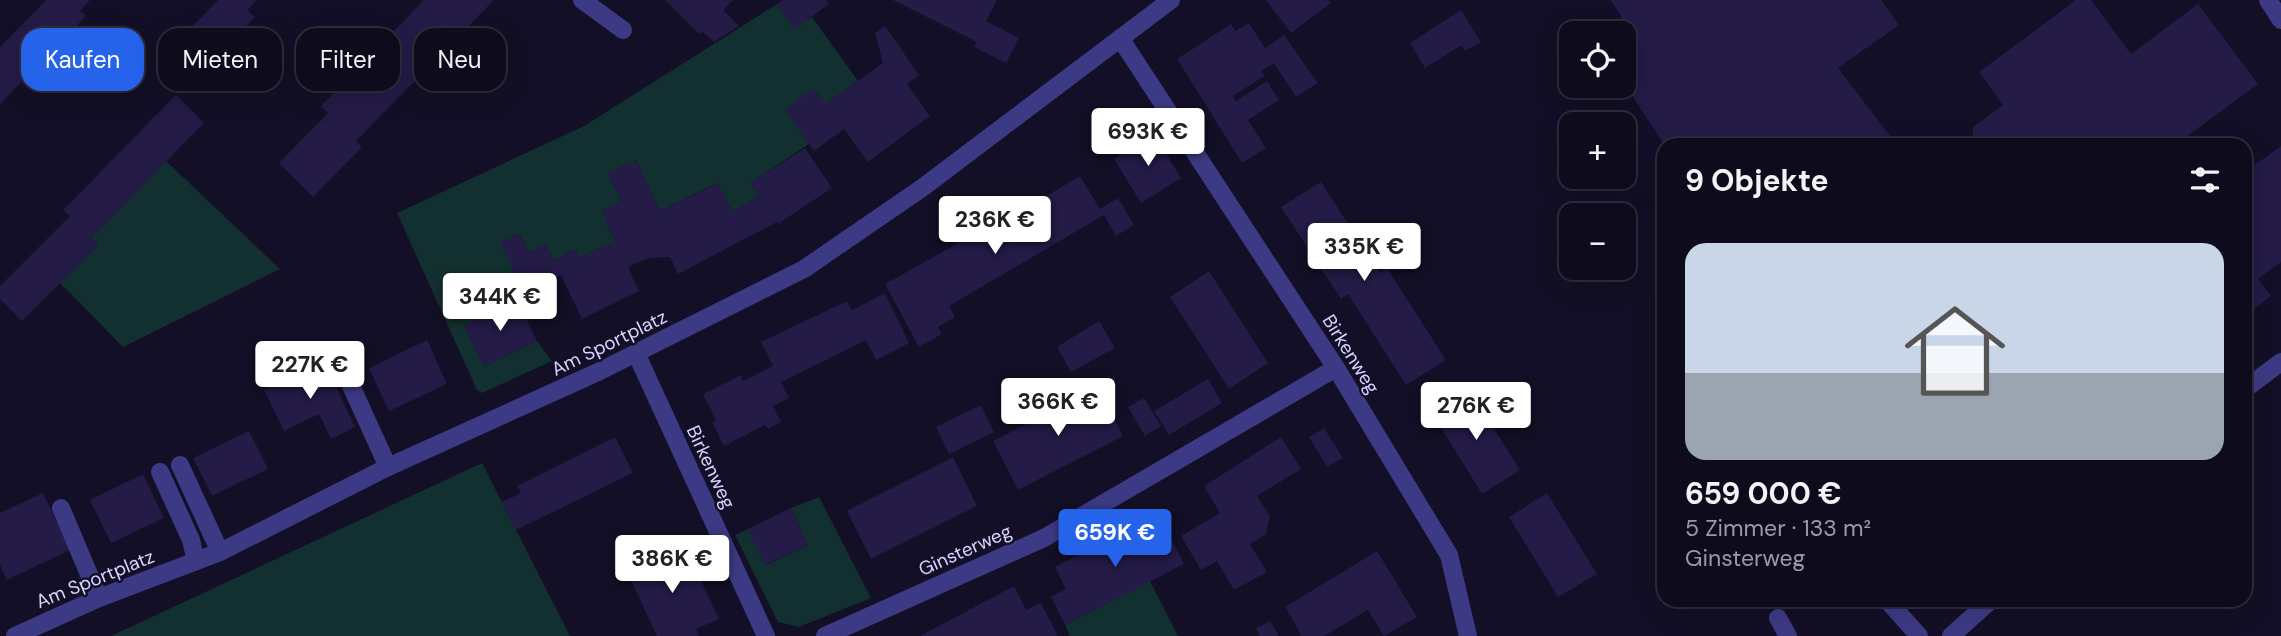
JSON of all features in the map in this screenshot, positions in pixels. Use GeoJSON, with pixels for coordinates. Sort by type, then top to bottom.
{"type":"FeatureCollection","features":[{"type":"Feature","properties":{"kind":"street"},"geometry":{"type":"LineString","coordinates":[[582,0],[623,30]]}},
{"type":"Feature","properties":{"kind":"street","name":"Am Sportplatz"},"geometry":{"type":"LineString","coordinates":[[15,636],[99,598],[220,552],[388,467],[576,383],[804,269],[933,180],[1171,0]]}},
{"type":"Feature","properties":{"kind":"street"},"geometry":{"type":"LineString","coordinates":[[2268,0],[2281,20]]}},
{"type":"Feature","properties":{"kind":"street","name":"Birkenweg"},"geometry":{"type":"LineString","coordinates":[[1120,38],[1336,368],[1449,555],[1468,636]]}},
{"type":"Feature","properties":{"kind":"street","name":"Birkenweg"},"geometry":{"type":"LineString","coordinates":[[636,353],[766,636]]}},
{"type":"Feature","properties":{"kind":"street"},"geometry":{"type":"LineString","coordinates":[[338,357],[388,467]]}},
{"type":"Feature","properties":{"kind":"street"},"geometry":{"type":"LineString","coordinates":[[2252,384],[2281,362]]}},
{"type":"Feature","properties":{"kind":"street","name":"Ginsterweg"},"geometry":{"type":"LineString","coordinates":[[825,636],[1044,538],[1336,368]]}},
{"type":"Feature","properties":{"kind":"street"},"geometry":{"type":"LineString","coordinates":[[180,465],[220,552]]}},
{"type":"Feature","properties":{"kind":"street"},"geometry":{"type":"LineString","coordinates":[[160,472],[191,540],[196,561]]}},
{"type":"Feature","properties":{"kind":"street"},"geometry":{"type":"LineString","coordinates":[[61,508],[99,598]]}},
{"type":"Feature","properties":{"kind":"street"},"geometry":{"type":"LineString","coordinates":[[1893,607],[1919,636]]}},
{"type":"Feature","properties":{"kind":"street"},"geometry":{"type":"LineString","coordinates":[[1951,636],[1983,607]]}},
{"type":"Feature","properties":{"kind":"street"},"geometry":{"type":"LineString","coordinates":[[1777,618],[1788,636]]}},
{"type":"Feature","properties":{"kind":"green space"},"geometry":{"type":"Polygon","coordinates":[[[777,4],[794,28],[812,17],[858,81],[826,104],[786,110],[809,144],[751,183],[759,196],[732,212],[717,183],[660,211],[636,160],[608,174],[622,201],[602,211],[615,241],[579,258],[575,250],[554,260],[546,245],[529,253],[519,234],[501,242],[525,293],[517,300],[464,325],[484,366],[537,341],[552,361],[482,393],[477,390],[397,213],[584,126],[777,4]]]}},
{"type":"Feature","properties":{"kind":"green space"},"geometry":{"type":"Polygon","coordinates":[[[166,161],[280,269],[123,347],[60,283],[98,245],[91,238],[166,161]]]}},
{"type":"Feature","properties":{"kind":"green space"},"geometry":{"type":"Polygon","coordinates":[[[482,463],[570,636],[111,636],[482,463]]]}},
{"type":"Feature","properties":{"kind":"green space"},"geometry":{"type":"Polygon","coordinates":[[[819,497],[871,598],[799,627],[778,622],[735,535],[748,529],[766,565],[808,545],[791,508],[819,497]]]}},
{"type":"Feature","properties":{"kind":"green space"},"geometry":{"type":"Polygon","coordinates":[[[1150,581],[1178,636],[1070,636],[1065,625],[1150,581]]]}},
{"type":"Feature","properties":{"kind":"building"},"geometry":{"type":"Polygon","coordinates":[[[46,0],[90,0],[80,11],[86,16],[74,28],[21,28],[21,83],[0,104],[0,47],[46,0]]]}},
{"type":"Feature","properties":{"kind":"building"},"geometry":{"type":"Polygon","coordinates":[[[218,0],[257,0],[247,10],[255,17],[244,28],[191,28],[218,0]]]}},
{"type":"Feature","properties":{"kind":"building"},"geometry":{"type":"Polygon","coordinates":[[[424,0],[494,0],[467,28],[414,28],[414,82],[356,141],[362,147],[313,197],[279,163],[328,113],[321,106],[336,91],[400,91],[400,28],[397,28],[424,0]]]}},
{"type":"Feature","properties":{"kind":"building"},"geometry":{"type":"Polygon","coordinates":[[[665,0],[733,0],[723,10],[739,26],[714,42],[702,31],[699,34],[665,0]]]}},
{"type":"Feature","properties":{"kind":"building"},"geometry":{"type":"Polygon","coordinates":[[[783,0],[826,0],[829,4],[794,29],[777,4],[783,0]]]}},
{"type":"Feature","properties":{"kind":"building"},"geometry":{"type":"Polygon","coordinates":[[[893,0],[997,0],[986,21],[1019,38],[1006,63],[974,47],[977,42],[893,0]]]}},
{"type":"Feature","properties":{"kind":"building"},"geometry":{"type":"Polygon","coordinates":[[[1266,0],[1329,0],[1331,3],[1291,33],[1266,0]]]}},
{"type":"Feature","properties":{"kind":"building"},"geometry":{"type":"Polygon","coordinates":[[[1610,0],[1881,0],[1899,25],[1838,68],[1892,138],[1659,138],[1634,98],[1636,98],[1636,21],[1616,21],[1622,17],[1610,0]]]}},
{"type":"Feature","properties":{"kind":"building"},"geometry":{"type":"Polygon","coordinates":[[[2076,0],[2091,0],[2131,54],[2198,4],[2258,84],[2185,138],[1973,138],[1973,127],[2003,105],[1979,72],[2076,0]]]}},
{"type":"Feature","properties":{"kind":"building"},"geometry":{"type":"Polygon","coordinates":[[[1461,10],[1481,42],[1465,51],[1462,45],[1425,68],[1410,43],[1461,10]]]}},
{"type":"Feature","properties":{"kind":"building"},"geometry":{"type":"Polygon","coordinates":[[[1249,23],[1265,48],[1284,35],[1318,83],[1296,97],[1274,63],[1261,71],[1264,76],[1233,96],[1236,101],[1267,81],[1279,100],[1248,120],[1266,148],[1242,163],[1177,59],[1231,24],[1235,31],[1249,23]]]}},
{"type":"Feature","properties":{"kind":"building"},"geometry":{"type":"Polygon","coordinates":[[[885,26],[919,75],[907,84],[930,116],[868,162],[844,129],[814,151],[785,110],[814,88],[826,104],[883,63],[875,33],[885,26]]]}},
{"type":"Feature","properties":{"kind":"building"},"geometry":{"type":"Polygon","coordinates":[[[176,95],[204,123],[91,238],[98,245],[22,321],[0,299],[0,286],[70,216],[63,210],[176,95]]]}},
{"type":"Feature","properties":{"kind":"building"},"geometry":{"type":"Polygon","coordinates":[[[1154,134],[1181,178],[1141,203],[1114,159],[1154,134]]]}},
{"type":"Feature","properties":{"kind":"building"},"geometry":{"type":"Polygon","coordinates":[[[2281,146],[2281,262],[2258,279],[2271,296],[2252,311],[2252,167],[2281,146]]]}},
{"type":"Feature","properties":{"kind":"building"},"geometry":{"type":"Polygon","coordinates":[[[805,148],[832,188],[778,224],[777,222],[678,274],[670,257],[648,258],[628,267],[639,291],[582,319],[561,275],[525,293],[500,242],[519,234],[529,253],[546,244],[554,260],[575,250],[579,258],[615,241],[602,211],[622,201],[608,174],[636,160],[660,211],[718,183],[732,212],[759,196],[751,183],[805,148]]]}},
{"type":"Feature","properties":{"kind":"building"},"geometry":{"type":"Polygon","coordinates":[[[1080,176],[1100,209],[1118,198],[1134,225],[1116,236],[1104,215],[949,306],[955,317],[938,327],[942,334],[919,347],[885,284],[996,222],[998,225],[1080,176]]]}},
{"type":"Feature","properties":{"kind":"building"},"geometry":{"type":"Polygon","coordinates":[[[1321,182],[1380,273],[1387,268],[1446,360],[1406,385],[1348,294],[1341,299],[1281,207],[1321,182]]]}},
{"type":"Feature","properties":{"kind":"building"},"geometry":{"type":"Polygon","coordinates":[[[1209,271],[1268,363],[1229,389],[1170,297],[1209,271]]]}},
{"type":"Feature","properties":{"kind":"building"},"geometry":{"type":"Polygon","coordinates":[[[885,293],[909,343],[876,360],[866,340],[781,382],[789,398],[773,406],[781,422],[768,429],[765,425],[724,446],[712,422],[716,420],[703,394],[741,375],[743,381],[773,366],[761,342],[847,301],[852,310],[885,293]]]}},
{"type":"Feature","properties":{"kind":"building"},"geometry":{"type":"Polygon","coordinates":[[[517,300],[537,341],[484,366],[464,325],[517,300]]]}},
{"type":"Feature","properties":{"kind":"building"},"geometry":{"type":"Polygon","coordinates":[[[1099,321],[1115,348],[1071,372],[1057,347],[1099,321]]]}},
{"type":"Feature","properties":{"kind":"building"},"geometry":{"type":"Polygon","coordinates":[[[427,340],[447,384],[389,411],[369,368],[427,340]]]}},
{"type":"Feature","properties":{"kind":"building"},"geometry":{"type":"Polygon","coordinates":[[[324,361],[355,427],[331,439],[319,414],[284,431],[264,390],[324,361]]]}},
{"type":"Feature","properties":{"kind":"building"},"geometry":{"type":"Polygon","coordinates":[[[1208,379],[1222,403],[1169,435],[1154,411],[1208,379]]]}},
{"type":"Feature","properties":{"kind":"building"},"geometry":{"type":"Polygon","coordinates":[[[1098,387],[1123,436],[1018,490],[993,441],[1098,387]]]}},
{"type":"Feature","properties":{"kind":"building"},"geometry":{"type":"Polygon","coordinates":[[[1469,389],[1520,470],[1482,494],[1432,413],[1469,389]]]}},
{"type":"Feature","properties":{"kind":"building"},"geometry":{"type":"Polygon","coordinates":[[[1144,398],[1161,426],[1145,436],[1128,407],[1144,398]]]}},
{"type":"Feature","properties":{"kind":"building"},"geometry":{"type":"Polygon","coordinates":[[[981,405],[994,432],[949,454],[936,427],[981,405]]]}},
{"type":"Feature","properties":{"kind":"building"},"geometry":{"type":"Polygon","coordinates":[[[1324,428],[1343,458],[1327,467],[1309,437],[1324,428]]]}},
{"type":"Feature","properties":{"kind":"building"},"geometry":{"type":"Polygon","coordinates":[[[249,431],[268,469],[212,496],[193,458],[249,431]]]}},
{"type":"Feature","properties":{"kind":"building"},"geometry":{"type":"Polygon","coordinates":[[[615,437],[633,473],[516,530],[502,502],[521,493],[517,486],[615,437]]]}},
{"type":"Feature","properties":{"kind":"building"},"geometry":{"type":"Polygon","coordinates":[[[1281,437],[1301,469],[1257,496],[1270,516],[1266,534],[1250,544],[1267,572],[1234,590],[1217,561],[1201,570],[1181,536],[1220,513],[1204,486],[1281,437]]]}},
{"type":"Feature","properties":{"kind":"building"},"geometry":{"type":"Polygon","coordinates":[[[953,457],[977,506],[871,559],[847,511],[953,457]]]}},
{"type":"Feature","properties":{"kind":"building"},"geometry":{"type":"Polygon","coordinates":[[[143,474],[164,518],[111,543],[90,500],[143,474]]]}},
{"type":"Feature","properties":{"kind":"building"},"geometry":{"type":"Polygon","coordinates":[[[43,493],[70,550],[7,580],[0,565],[0,513],[43,493]]]}},
{"type":"Feature","properties":{"kind":"building"},"geometry":{"type":"Polygon","coordinates":[[[1547,493],[1597,574],[1558,597],[1509,517],[1547,493]]]}},
{"type":"Feature","properties":{"kind":"building"},"geometry":{"type":"Polygon","coordinates":[[[791,508],[808,545],[765,565],[748,529],[791,508]]]}},
{"type":"Feature","properties":{"kind":"building"},"geometry":{"type":"Polygon","coordinates":[[[1158,514],[1184,564],[1065,625],[1051,597],[1066,589],[1055,567],[1158,514]]]}},
{"type":"Feature","properties":{"kind":"building"},"geometry":{"type":"Polygon","coordinates":[[[1377,551],[1417,617],[1384,636],[1368,610],[1324,636],[1302,636],[1285,607],[1377,551]]]}},
{"type":"Feature","properties":{"kind":"building"},"geometry":{"type":"Polygon","coordinates":[[[648,552],[656,568],[688,553],[719,619],[696,629],[699,636],[657,636],[623,563],[648,552]]]}},
{"type":"Feature","properties":{"kind":"building"},"geometry":{"type":"Polygon","coordinates":[[[1014,586],[1026,610],[1041,603],[1058,636],[920,636],[1014,586]]]}},
{"type":"Feature","properties":{"kind":"building"},"geometry":{"type":"Polygon","coordinates":[[[1270,621],[1279,636],[1260,636],[1256,628],[1270,621]]]}}]}
